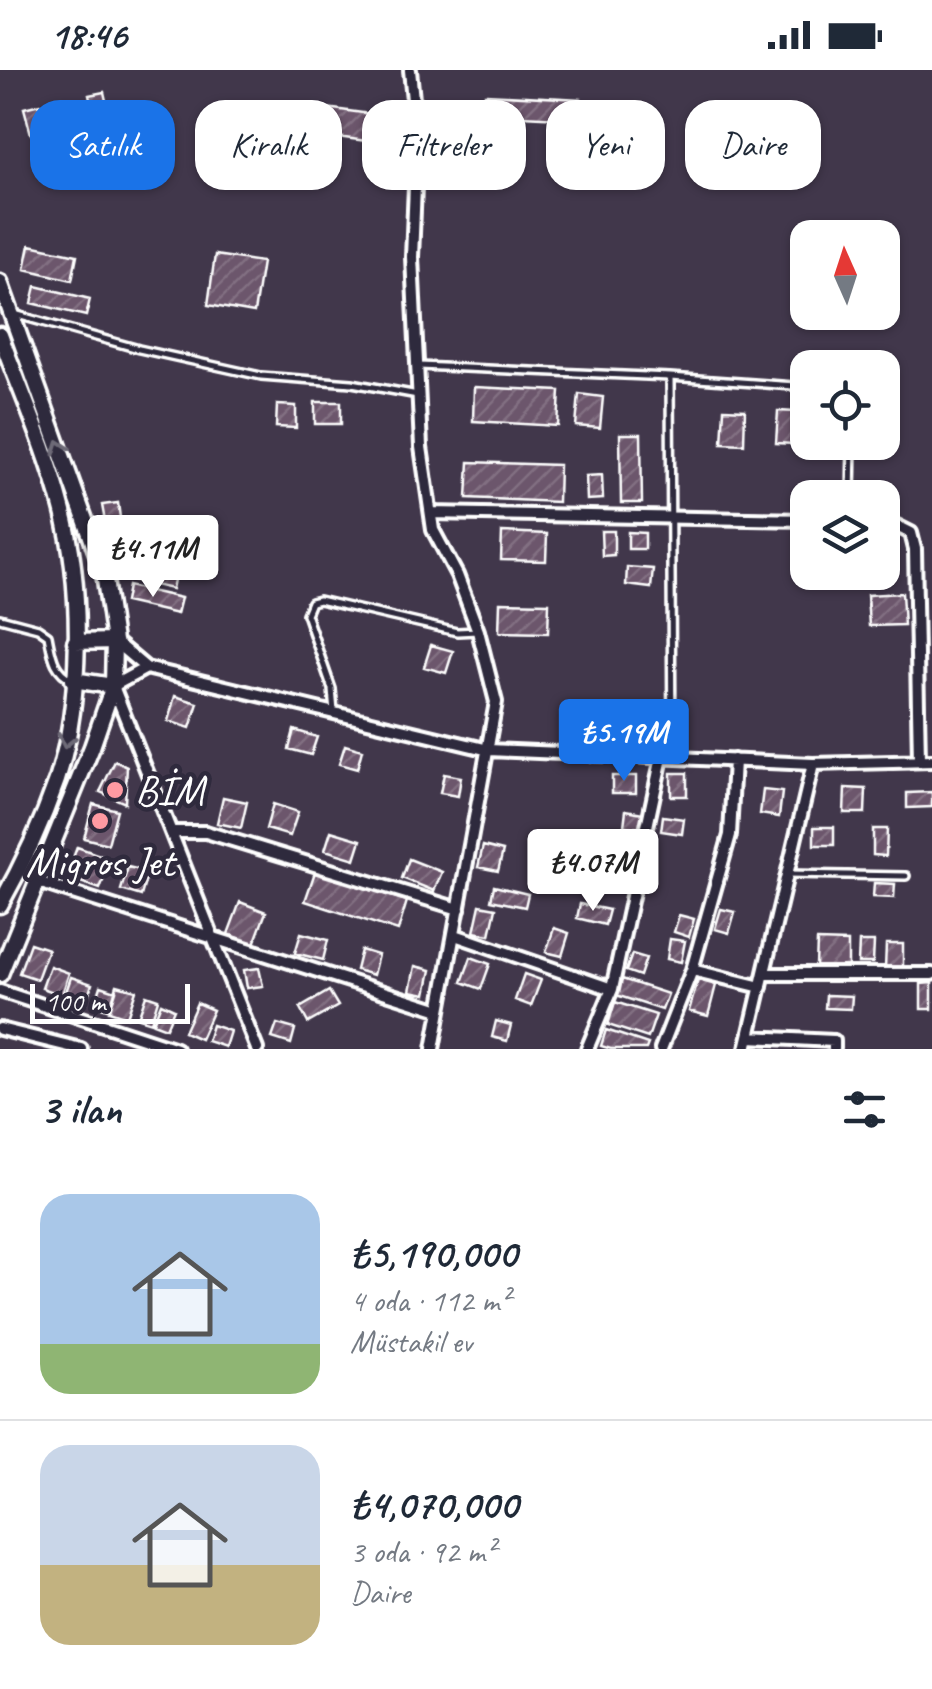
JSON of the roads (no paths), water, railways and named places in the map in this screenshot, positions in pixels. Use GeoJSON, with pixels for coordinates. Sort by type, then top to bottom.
{"type":"FeatureCollection","features":[{"type":"Feature","properties":{"kind":"main road"},"geometry":{"type":"LineString","coordinates":[[0,282],[104,573],[114,641],[113,686],[0,974]]}},
{"type":"Feature","properties":{"kind":"main road"},"geometry":{"type":"LineString","coordinates":[[0,335],[62,506],[74,564],[75,642],[69,726],[57,779],[18,874],[0,905]]}},
{"type":"Feature","properties":{"kind":"main road"},"geometry":{"type":"LineString","coordinates":[[75,642],[114,641]]}},
{"type":"Feature","properties":{"kind":"main road"},"geometry":{"type":"LineString","coordinates":[[73,680],[113,686]]}},
{"type":"Feature","properties":{"kind":"street"},"geometry":{"type":"LineString","coordinates":[[410,70],[417,140],[412,257],[420,447],[434,530],[478,632],[496,702],[433,1049]]}},
{"type":"Feature","properties":{"kind":"street"},"geometry":{"type":"LineString","coordinates":[[431,513],[790,519]]}},
{"type":"Feature","properties":{"kind":"street"},"geometry":{"type":"LineString","coordinates":[[900,528],[910,533],[915,549],[919,761]]}},
{"type":"Feature","properties":{"kind":"street"},"geometry":{"type":"LineString","coordinates":[[114,641],[146,668],[490,750],[814,764],[932,761]]}},
{"type":"Feature","properties":{"kind":"street"},"geometry":{"type":"LineString","coordinates":[[146,668],[113,686],[258,1049]]}},
{"type":"Feature","properties":{"kind":"street"},"geometry":{"type":"LineString","coordinates":[[587,1049],[612,989],[667,758]]}},
{"type":"Feature","properties":{"kind":"street"},"geometry":{"type":"LineString","coordinates":[[661,1049],[692,970],[730,836],[734,760]]}},
{"type":"Feature","properties":{"kind":"street"},"geometry":{"type":"LineString","coordinates":[[814,764],[747,1043],[834,1042],[834,1049]]}},
{"type":"Feature","properties":{"kind":"street"},"geometry":{"type":"LineString","coordinates":[[173,832],[206,832],[460,909]]}},
{"type":"Feature","properties":{"kind":"street"},"geometry":{"type":"LineString","coordinates":[[35,881],[440,1010]]}},
{"type":"Feature","properties":{"kind":"street"},"geometry":{"type":"LineString","coordinates":[[454,935],[612,989]]}},
{"type":"Feature","properties":{"kind":"street"},"geometry":{"type":"LineString","coordinates":[[692,970],[760,988]]}},
{"type":"Feature","properties":{"kind":"street"},"geometry":{"type":"LineString","coordinates":[[764,974],[932,974]]}},
{"type":"Feature","properties":{"kind":"street"},"geometry":{"type":"LineString","coordinates":[[0,992],[176,1049]]}},
{"type":"Feature","properties":{"kind":"street"},"geometry":{"type":"LineString","coordinates":[[0,1029],[81,1049]]}},
{"type":"Feature","properties":{"kind":"lane"},"geometry":{"type":"LineString","coordinates":[[12,313],[139,349],[262,376],[352,383],[418,396]]}},
{"type":"Feature","properties":{"kind":"lane"},"geometry":{"type":"LineString","coordinates":[[417,366],[790,386]]}},
{"type":"Feature","properties":{"kind":"lane"},"geometry":{"type":"LineString","coordinates":[[667,758],[670,377]]}},
{"type":"Feature","properties":{"kind":"lane"},"geometry":{"type":"LineString","coordinates":[[334,713],[332,689],[307,618],[306,609],[312,602],[320,600],[456,632],[478,632]]}},
{"type":"Feature","properties":{"kind":"lane"},"geometry":{"type":"LineString","coordinates":[[0,618],[38,628],[48,635],[60,674],[73,680]]}},
{"type":"Feature","properties":{"kind":"lane"},"geometry":{"type":"LineString","coordinates":[[787,874],[906,876]]}},
{"type":"Feature","properties":{"kind":"place","name":"BİM"},"geometry":{"type":"Point","coordinates":[115,790]}},
{"type":"Feature","properties":{"kind":"place","name":"Migros Jet"},"geometry":{"type":"Point","coordinates":[100,821]}}]}
